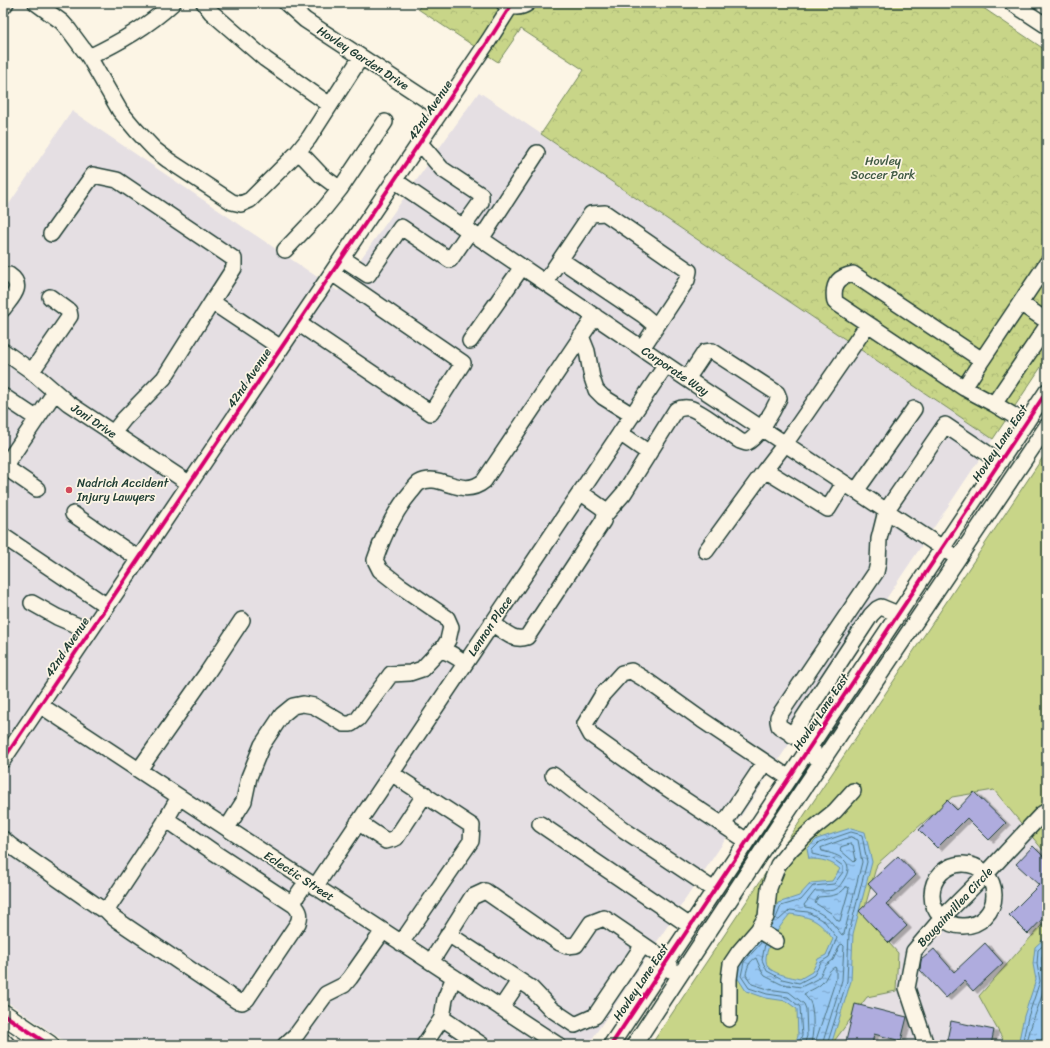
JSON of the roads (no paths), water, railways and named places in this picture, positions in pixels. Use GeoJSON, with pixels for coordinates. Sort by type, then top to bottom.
{"type":"FeatureCollection","features":[{"type":"Feature","properties":{"kind":"main road"},"geometry":{"type":"LineString","coordinates":[[3,1014],[49,1045]]}},
{"type":"Feature","properties":{"kind":"street"},"geometry":{"type":"LineString","coordinates":[[3,7],[6,3]]}},
{"type":"Feature","properties":{"kind":"street"},"geometry":{"type":"LineString","coordinates":[[36,3],[62,22],[89,57],[120,111],[136,130],[168,160],[232,202],[241,204],[250,200],[297,153],[361,57]]}},
{"type":"Feature","properties":{"kind":"street"},"geometry":{"type":"LineString","coordinates":[[89,57],[135,33],[157,17],[172,3]]}},
{"type":"Feature","properties":{"kind":"street"},"geometry":{"type":"LineString","coordinates":[[204,3],[211,12],[265,59],[330,105]]}},
{"type":"Feature","properties":{"kind":"street","name":"Hovley Garden Drive"},"geometry":{"type":"LineString","coordinates":[[286,3],[305,20],[442,110]]}},
{"type":"Feature","properties":{"kind":"street"},"geometry":{"type":"LineString","coordinates":[[507,5],[516,8],[524,6],[528,3]]}},
{"type":"Feature","properties":{"kind":"street"},"geometry":{"type":"LineString","coordinates":[[1012,3],[1047,26]]}},
{"type":"Feature","properties":{"kind":"street","name":"42nd Avenue"},"geometry":{"type":"LineString","coordinates":[[3,760],[489,40],[507,5]]}},
{"type":"Feature","properties":{"kind":"street"},"geometry":{"type":"LineString","coordinates":[[285,250],[340,190],[385,122]]}},
{"type":"Feature","properties":{"kind":"street"},"geometry":{"type":"LineString","coordinates":[[420,142],[442,169],[481,195],[481,202],[471,232]]}},
{"type":"Feature","properties":{"kind":"street"},"geometry":{"type":"LineString","coordinates":[[297,153],[305,158],[321,175],[340,190]]}},
{"type":"Feature","properties":{"kind":"street"},"geometry":{"type":"LineString","coordinates":[[342,258],[368,275],[401,227],[450,260],[471,232],[537,153]]}},
{"type":"Feature","properties":{"kind":"street"},"geometry":{"type":"LineString","coordinates":[[51,234],[93,175],[117,180],[234,259],[234,268],[164,378],[124,419],[113,433]]}},
{"type":"Feature","properties":{"kind":"street","name":"Corporate Way"},"geometry":{"type":"LineString","coordinates":[[394,180],[687,379],[958,559]]}},
{"type":"Feature","properties":{"kind":"street"},"geometry":{"type":"LineString","coordinates":[[544,282],[561,260],[592,214],[605,213],[689,271],[687,280],[642,348]]}},
{"type":"Feature","properties":{"kind":"street"},"geometry":{"type":"LineString","coordinates":[[561,260],[656,326]]}},
{"type":"Feature","properties":{"kind":"street"},"geometry":{"type":"LineString","coordinates":[[964,388],[1047,263]]}},
{"type":"Feature","properties":{"kind":"street"},"geometry":{"type":"LineString","coordinates":[[470,341],[522,267]]}},
{"type":"Feature","properties":{"kind":"street"},"geometry":{"type":"LineString","coordinates":[[298,323],[431,413],[463,363],[332,274]]}},
{"type":"Feature","properties":{"kind":"street"},"geometry":{"type":"LineString","coordinates":[[982,360],[853,274],[844,275],[836,283],[833,293],[835,302],[964,388],[1026,423]]}},
{"type":"Feature","properties":{"kind":"street"},"geometry":{"type":"LineString","coordinates":[[3,309],[16,290],[17,284],[15,279],[9,275]]}},
{"type":"Feature","properties":{"kind":"street"},"geometry":{"type":"LineString","coordinates":[[32,371],[70,316],[69,311],[50,297]]}},
{"type":"Feature","properties":{"kind":"street"},"geometry":{"type":"LineString","coordinates":[[212,302],[281,348]]}},
{"type":"Feature","properties":{"kind":"street"},"geometry":{"type":"LineString","coordinates":[[1020,303],[1047,321]]}},
{"type":"Feature","properties":{"kind":"street"},"geometry":{"type":"LineString","coordinates":[[227,828],[244,801],[249,777],[262,745],[282,715],[293,706],[303,704],[314,706],[344,724],[351,724],[358,719],[390,674],[410,673],[422,669],[439,651],[442,650],[448,640],[452,627],[447,618],[380,570],[375,560],[383,538],[398,512],[418,483],[436,481],[467,489],[478,486],[484,481],[595,316]]}},
{"type":"Feature","properties":{"kind":"street"},"geometry":{"type":"LineString","coordinates":[[706,551],[785,444],[868,324]]}},
{"type":"Feature","properties":{"kind":"street"},"geometry":{"type":"LineString","coordinates":[[994,404],[1047,326]]}},
{"type":"Feature","properties":{"kind":"street"},"geometry":{"type":"LineString","coordinates":[[581,336],[587,351],[596,390],[603,397],[632,415]]}},
{"type":"Feature","properties":{"kind":"street"},"geometry":{"type":"LineString","coordinates":[[492,623],[509,635],[520,639],[527,637],[603,521],[605,515],[624,493],[676,410],[688,408],[697,412],[740,441],[746,443],[751,441],[779,398],[777,393],[712,351],[705,352],[687,379]]}},
{"type":"Feature","properties":{"kind":"street","name":"Joni Drive"},"geometry":{"type":"LineString","coordinates":[[3,352],[32,371],[68,403],[190,484]]}},
{"type":"Feature","properties":{"kind":"street","name":"Lennon Place"},"geometry":{"type":"LineString","coordinates":[[294,905],[296,897],[311,884],[358,822],[392,773],[666,364]]}},
{"type":"Feature","properties":{"kind":"street","name":"Hovley Lane East"},"geometry":{"type":"LineString","coordinates":[[611,1045],[1047,391]]}},
{"type":"Feature","properties":{"kind":"street"},"geometry":{"type":"LineString","coordinates":[[37,488],[4,468],[9,449],[36,418],[55,392]]}},
{"type":"Feature","properties":{"kind":"street"},"geometry":{"type":"LineString","coordinates":[[3,396],[36,418]]}},
{"type":"Feature","properties":{"kind":"street"},"geometry":{"type":"LineString","coordinates":[[765,470],[828,509],[850,487],[914,409]]}},
{"type":"Feature","properties":{"kind":"street"},"geometry":{"type":"LineString","coordinates":[[781,821],[814,753],[810,746],[779,726],[778,718],[876,572],[879,539],[886,511],[945,425],[1000,462]]}},
{"type":"Feature","properties":{"kind":"street"},"geometry":{"type":"LineString","coordinates":[[634,1045],[781,821],[1047,426]]}},
{"type":"Feature","properties":{"kind":"street"},"geometry":{"type":"LineString","coordinates":[[620,433],[649,453]]}},
{"type":"Feature","properties":{"kind":"street"},"geometry":{"type":"LineString","coordinates":[[580,492],[604,509],[605,515]]}},
{"type":"Feature","properties":{"kind":"street"},"geometry":{"type":"LineString","coordinates":[[73,514],[139,559]]}},
{"type":"Feature","properties":{"kind":"street"},"geometry":{"type":"LineString","coordinates":[[3,536],[107,606]]}},
{"type":"Feature","properties":{"kind":"street"},"geometry":{"type":"LineString","coordinates":[[32,603],[57,617],[90,631]]}},
{"type":"Feature","properties":{"kind":"street"},"geometry":{"type":"LineString","coordinates":[[792,735],[871,615],[881,607],[898,614]]}},
{"type":"Feature","properties":{"kind":"street"},"geometry":{"type":"LineString","coordinates":[[139,770],[242,620]]}},
{"type":"Feature","properties":{"kind":"street"},"geometry":{"type":"LineString","coordinates":[[442,650],[465,663]]}},
{"type":"Feature","properties":{"kind":"street"},"geometry":{"type":"LineString","coordinates":[[747,841],[650,777],[591,735],[585,724],[603,694],[622,673],[631,671],[789,778]]}},
{"type":"Feature","properties":{"kind":"street","name":"Eclectic Street"},"geometry":{"type":"LineString","coordinates":[[40,704],[311,884],[558,1045]]}},
{"type":"Feature","properties":{"kind":"street"},"geometry":{"type":"LineString","coordinates":[[723,825],[765,762]]}},
{"type":"Feature","properties":{"kind":"street"},"geometry":{"type":"LineString","coordinates":[[392,773],[472,826],[471,841],[401,943]]}},
{"type":"Feature","properties":{"kind":"street"},"geometry":{"type":"LineString","coordinates":[[553,775],[624,830],[714,890]]}},
{"type":"Feature","properties":{"kind":"street"},"geometry":{"type":"LineString","coordinates":[[729,1019],[729,978],[732,964],[739,952],[758,930],[766,917],[769,888],[778,865],[791,849],[835,811],[853,791]]}},
{"type":"Feature","properties":{"kind":"street"},"geometry":{"type":"LineString","coordinates":[[358,822],[386,841],[396,838],[424,794]]}},
{"type":"Feature","properties":{"kind":"street"},"geometry":{"type":"LineString","coordinates":[[104,908],[110,905],[179,797]]}},
{"type":"Feature","properties":{"kind":"street","name":"Bougainvillea Circle"},"geometry":{"type":"LineString","coordinates":[[926,1045],[907,988],[914,951],[942,918],[986,874],[1042,814],[1047,811]]}},
{"type":"Feature","properties":{"kind":"street"},"geometry":{"type":"LineString","coordinates":[[3,839],[100,908],[104,908],[114,918],[237,1001],[242,1002],[247,999],[298,923],[300,916],[299,910],[294,905],[166,819]]}},
{"type":"Feature","properties":{"kind":"street"},"geometry":{"type":"LineString","coordinates":[[540,824],[690,926]]}},
{"type":"Feature","properties":{"kind":"street"},"geometry":{"type":"LineString","coordinates":[[964,865],[972,866],[986,874],[991,882],[994,896],[991,910],[985,917],[973,924],[959,926],[942,918],[937,912],[932,896],[936,880],[941,874],[956,866],[964,865]]}},
{"type":"Feature","properties":{"kind":"street"},"geometry":{"type":"LineString","coordinates":[[431,962],[472,896],[485,891],[560,943],[567,946],[576,945],[591,923],[604,918],[667,961],[670,965],[668,977],[648,1025]]}},
{"type":"Feature","properties":{"kind":"street"},"geometry":{"type":"LineString","coordinates":[[758,930],[776,941]]}},
{"type":"Feature","properties":{"kind":"street"},"geometry":{"type":"LineString","coordinates":[[291,1043],[326,994],[344,985],[350,978],[383,931]]}},
{"type":"Feature","properties":{"kind":"street"},"geometry":{"type":"LineString","coordinates":[[448,934],[531,988],[551,1009],[575,1025],[595,1016],[643,945]]}},
{"type":"Feature","properties":{"kind":"street"},"geometry":{"type":"LineString","coordinates":[[424,1045],[442,1018],[445,999],[454,977]]}},
{"type":"Feature","properties":{"kind":"street"},"geometry":{"type":"LineString","coordinates":[[501,1008],[519,981]]}},
{"type":"Feature","properties":{"kind":"street"},"geometry":{"type":"LineString","coordinates":[[442,1018],[482,1045]]}},
{"type":"Feature","properties":{"kind":"water"},"geometry":{"type":"Polygon","coordinates":[[[851,828],[865,832],[872,862],[853,934],[851,981],[831,1045],[794,1045],[798,1036],[797,1009],[786,1001],[766,998],[746,991],[737,977],[740,961],[770,922],[778,903],[799,896],[811,883],[832,881],[840,869],[826,861],[809,859],[807,849],[817,839],[851,828]],[[790,914],[776,932],[772,940],[766,957],[767,964],[773,971],[800,979],[812,972],[818,959],[826,955],[833,939],[824,928],[810,918],[790,914]]]}},
{"type":"Feature","properties":{"kind":"water"},"geometry":{"type":"Polygon","coordinates":[[[1047,936],[1047,1034],[1043,1045],[1018,1045],[1024,1016],[1036,980],[1033,964],[1035,947],[1047,936]]]}},
{"type":"Feature","properties":{"kind":"place","name":"Nadrich Accident Injury Lawyers"},"geometry":{"type":"Point","coordinates":[69,490]}},
{"type":"Feature","properties":{"kind":"park label","name":"Hovley Soccer Park"},"geometry":{"type":"Point","coordinates":[883,168]}}]}
